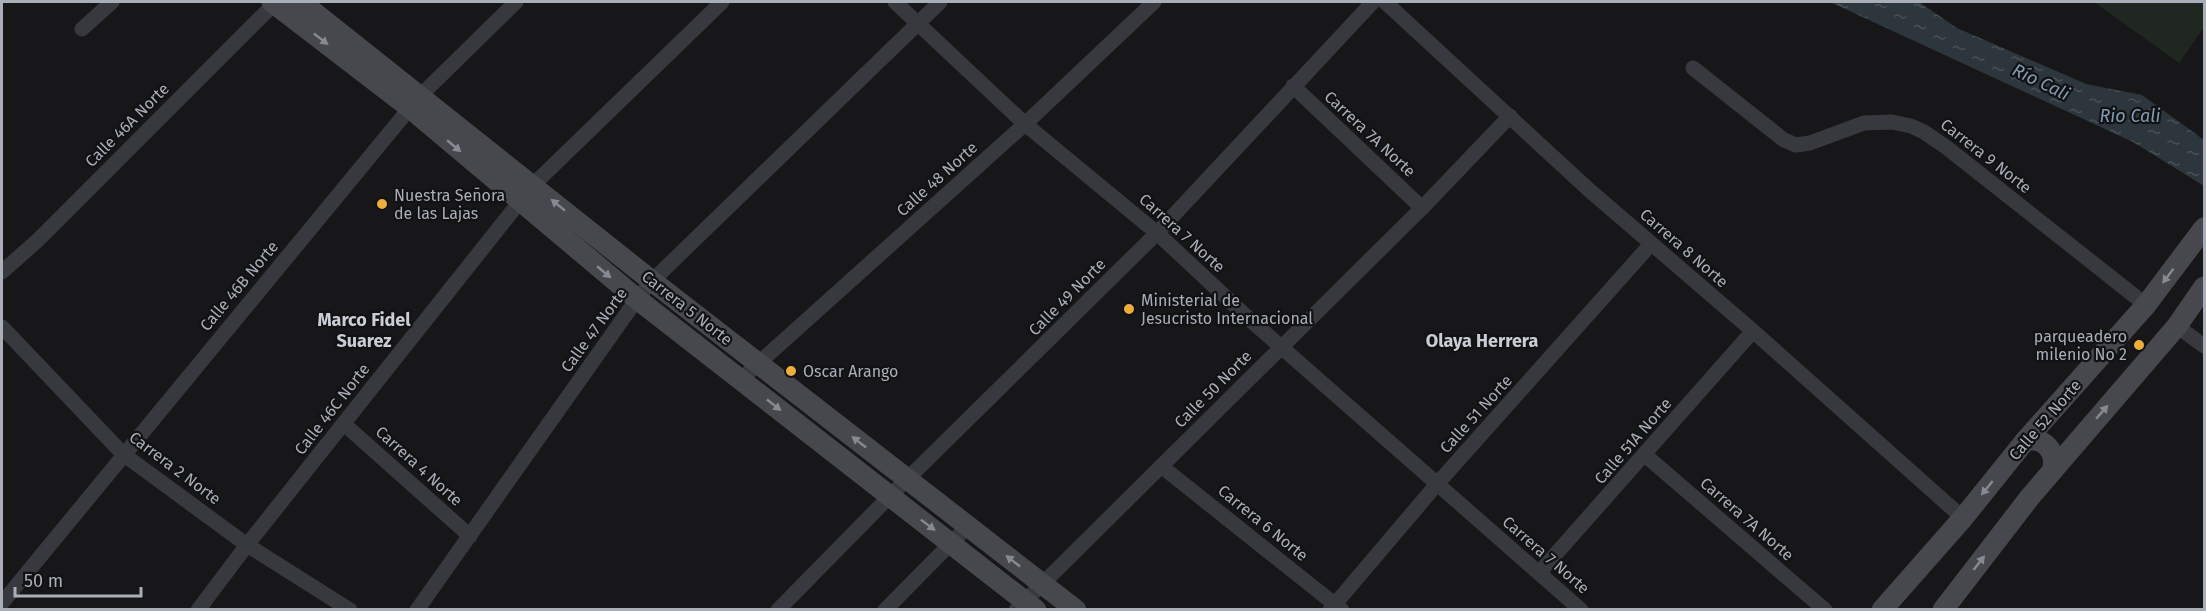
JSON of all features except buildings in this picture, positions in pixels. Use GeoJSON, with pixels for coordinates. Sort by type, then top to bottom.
{"type":"FeatureCollection","features":[{"type":"Feature","properties":{"kind":"street"},"geometry":{"type":"LineString","coordinates":[[82,30],[112,2]]}},
{"type":"Feature","properties":{"kind":"street","name":"Carrera 5 Norte"},"geometry":{"type":"LineString","coordinates":[[274,2],[533,185],[652,281],[1076,609]]}},
{"type":"Feature","properties":{"kind":"street","name":"Calle 46A Norte"},"geometry":{"type":"LineString","coordinates":[[2,272],[38,240],[274,2]]}},
{"type":"Feature","properties":{"kind":"street","name":"Carrera 5 Norte"},"geometry":{"type":"LineString","coordinates":[[302,2],[415,102],[519,201],[637,299],[951,542],[1026,606]]}},
{"type":"Feature","properties":{"kind":"street","name":"Calle 46B Norte"},"geometry":{"type":"LineString","coordinates":[[2,603],[415,102],[516,2]]}},
{"type":"Feature","properties":{"kind":"street","name":"Calle 46C Norte"},"geometry":{"type":"LineString","coordinates":[[198,609],[519,201],[722,2]]}},
{"type":"Feature","properties":{"kind":"street","name":"Carrera 7 Norte"},"geometry":{"type":"LineString","coordinates":[[895,2],[1025,124],[1157,233],[1281,347],[1581,609]]}},
{"type":"Feature","properties":{"kind":"street","name":"Calle 47 Norte"},"geometry":{"type":"LineString","coordinates":[[417,609],[652,281],[940,2]]}},
{"type":"Feature","properties":{"kind":"street","name":"Calle 48 Norte"},"geometry":{"type":"LineString","coordinates":[[741,379],[1025,124],[1154,2]]}},
{"type":"Feature","properties":{"kind":"street","name":"Calle 49 Norte"},"geometry":{"type":"LineString","coordinates":[[778,609],[1157,233],[1373,2]]}},
{"type":"Feature","properties":{"kind":"street","name":"Carrera 8 Norte"},"geometry":{"type":"LineString","coordinates":[[1385,2],[1651,244],[1754,331],[1963,518]]}},
{"type":"Feature","properties":{"kind":"street","name":"Carrera 9 Norte"},"geometry":{"type":"LineString","coordinates":[[1693,68],[1784,140],[1796,145],[1864,123],[1878,122],[1911,126],[1924,132],[2146,305]]}},
{"type":"Feature","properties":{"kind":"street","name":"Carrera 7A Norte"},"geometry":{"type":"LineString","coordinates":[[1293,86],[1422,208]]}},
{"type":"Feature","properties":{"kind":"street","name":"Calle 50 Norte"},"geometry":{"type":"LineString","coordinates":[[1026,606],[1042,583],[1422,208],[1510,116]]}},
{"type":"Feature","properties":{"kind":"street","name":"Calle 52 Norte"},"geometry":{"type":"LineString","coordinates":[[1882,609],[1963,518],[2025,441],[2146,305],[2204,229]]}},
{"type":"Feature","properties":{"kind":"street","name":"Calle 51 Norte"},"geometry":{"type":"LineString","coordinates":[[1335,608],[1437,484],[1651,244]]}},
{"type":"Feature","properties":{"kind":"street"},"geometry":{"type":"LineString","coordinates":[[1943,609],[2052,471],[2177,326],[2205,287]]}},
{"type":"Feature","properties":{"kind":"street"},"geometry":{"type":"LineString","coordinates":[[2177,326],[2205,346]]}},
{"type":"Feature","properties":{"kind":"street","name":"Carrera 2 Norte"},"geometry":{"type":"LineString","coordinates":[[2,327],[123,454],[247,544],[350,609]]}},
{"type":"Feature","properties":{"kind":"street","name":"Calle 51A Norte"},"geometry":{"type":"LineString","coordinates":[[1539,573],[1754,331]]}},
{"type":"Feature","properties":{"kind":"street","name":"Carrera 4 Norte"},"geometry":{"type":"LineString","coordinates":[[344,424],[470,536]]}},
{"type":"Feature","properties":{"kind":"street"},"geometry":{"type":"LineString","coordinates":[[2025,441],[2034,440],[2048,447],[2054,456],[2052,471]]}},
{"type":"Feature","properties":{"kind":"street","name":"Carrera 7A Norte"},"geometry":{"type":"LineString","coordinates":[[1645,455],[1825,609]]}},
{"type":"Feature","properties":{"kind":"street","name":"Carrera 6 Norte"},"geometry":{"type":"LineString","coordinates":[[1161,466],[1335,608]]}},
{"type":"Feature","properties":{"kind":"street"},"geometry":{"type":"LineString","coordinates":[[885,609],[968,526]]}},
{"type":"Feature","properties":{"kind":"shaded area"},"geometry":{"type":"Polygon","coordinates":[[[2094,2],[2204,2],[2204,27],[2179,63],[2094,2]]]}},
{"type":"Feature","properties":{"kind":"water","name":"Rio Cali"},"geometry":{"type":"Polygon","coordinates":[[[1830,2],[1919,2],[1957,28],[2086,84],[2142,95],[2204,140],[2204,186],[2133,142],[1830,2]]]}},
{"type":"Feature","properties":{"kind":"place","name":"Nuestra Señora de las Lajas"},"geometry":{"type":"Point","coordinates":[382,204]}},
{"type":"Feature","properties":{"kind":"place","name":"Ministerial de Jesucristo Internacional"},"geometry":{"type":"Point","coordinates":[1129,309]}},
{"type":"Feature","properties":{"kind":"place","name":"parqueadero milenio No 2"},"geometry":{"type":"Point","coordinates":[2139,345]}},
{"type":"Feature","properties":{"kind":"place","name":"Oscar Arango"},"geometry":{"type":"Point","coordinates":[791,371]}},
{"type":"Feature","properties":{"kind":"district","name":"Marco Fidel Suarez"},"geometry":{"type":"Point","coordinates":[364,330]}},
{"type":"Feature","properties":{"kind":"district","name":"Olaya Herrera"},"geometry":{"type":"Point","coordinates":[1482,341]}},
{"type":"Feature","properties":{"kind":"water label","name":"Río Cali"},"geometry":{"type":"Point","coordinates":[2041,82]}}]}
